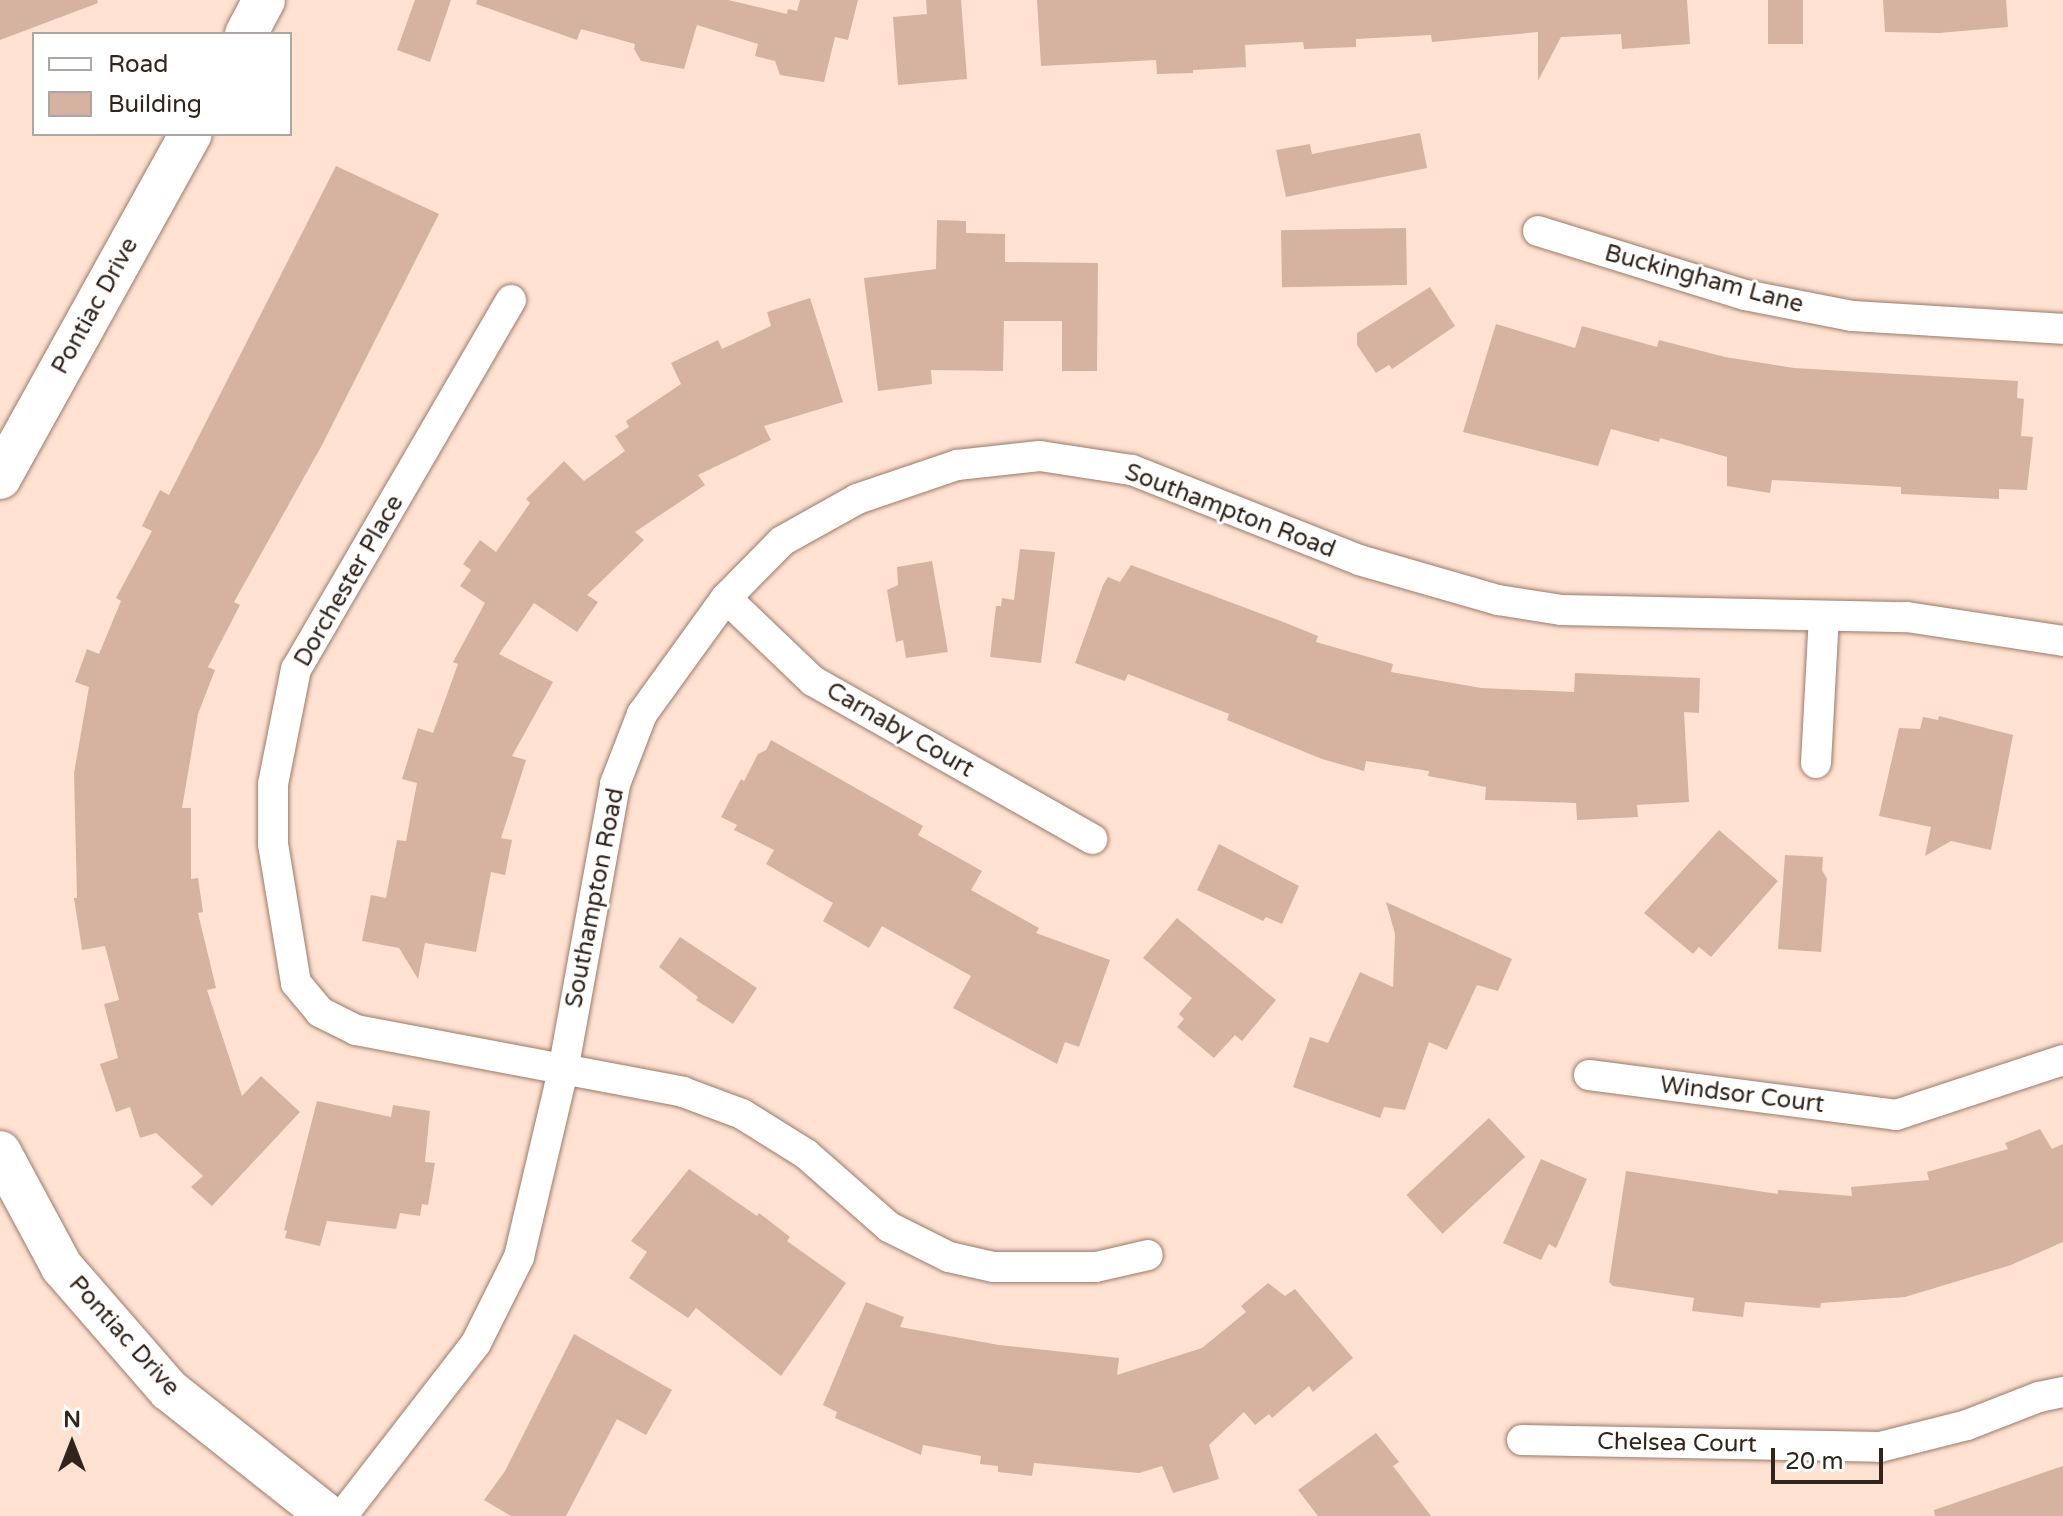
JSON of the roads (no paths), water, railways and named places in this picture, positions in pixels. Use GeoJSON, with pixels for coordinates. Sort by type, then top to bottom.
{"type":"FeatureCollection","features":[{"type":"Feature","properties":{"kind":"main road"},"geometry":{"type":"LineString","coordinates":[[247,32],[264,0]]}},
{"type":"Feature","properties":{"kind":"main road","name":"Pontiac Drive"},"geometry":{"type":"LineString","coordinates":[[0,478],[190,136]]}},
{"type":"Feature","properties":{"kind":"main road","name":"Pontiac Drive"},"geometry":{"type":"LineString","coordinates":[[0,1152],[62,1267],[169,1390],[328,1516]]}},
{"type":"Feature","properties":{"kind":"street","name":"Buckingham Lane"},"geometry":{"type":"LineString","coordinates":[[1538,231],[1745,295],[1852,316],[2063,329]]}},
{"type":"Feature","properties":{"kind":"street","name":"Dorchester Place"},"geometry":{"type":"LineString","coordinates":[[511,300],[296,669],[273,784],[273,844],[296,983],[320,1012],[356,1030],[683,1092],[742,1114],[806,1154],[889,1227],[949,1257],[993,1267],[1096,1267],[1148,1255]]}},
{"type":"Feature","properties":{"kind":"street","name":"Southampton Road"},"geometry":{"type":"LineString","coordinates":[[342,1516],[476,1343],[519,1257],[563,1071],[615,784],[642,714],[726,598],[782,541],[857,499],[957,465],[1040,456],[1132,470],[1359,560],[1498,600],[1562,610],[1907,617],[2063,641]]}},
{"type":"Feature","properties":{"kind":"street","name":"Carnaby Court"},"geometry":{"type":"LineString","coordinates":[[726,598],[813,681],[1092,839]]}},
{"type":"Feature","properties":{"kind":"street"},"geometry":{"type":"LineString","coordinates":[[1816,763],[1824,617]]}},
{"type":"Feature","properties":{"kind":"street","name":"Windsor Court"},"geometry":{"type":"LineString","coordinates":[[1589,1075],[1896,1115],[2063,1060]]}},
{"type":"Feature","properties":{"kind":"street","name":"Chelsea Court"},"geometry":{"type":"LineString","coordinates":[[1522,1440],[1880,1447],[1967,1425],[2039,1397],[2063,1392]]}}]}
